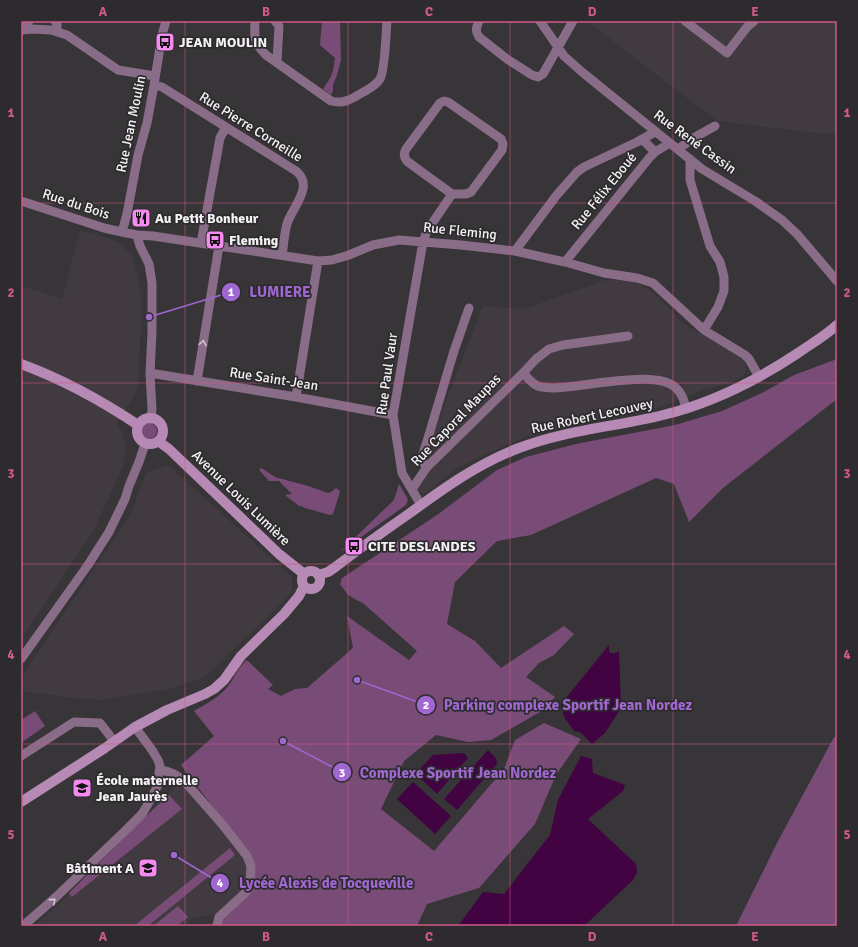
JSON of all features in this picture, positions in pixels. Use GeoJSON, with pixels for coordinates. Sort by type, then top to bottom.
{"type":"FeatureCollection","features":[{"type":"Feature","properties":{"kind":"street"},"geometry":{"type":"LineString","coordinates":[[22,30],[29,21]]}},
{"type":"Feature","properties":{"kind":"street"},"geometry":{"type":"LineString","coordinates":[[55,21],[57,24],[56,32]]}},
{"type":"Feature","properties":{"kind":"street","name":"Rue Jean Moulin"},"geometry":{"type":"LineString","coordinates":[[122,232],[127,214],[138,155],[147,123],[162,35],[166,21]]}},
{"type":"Feature","properties":{"kind":"street"},"geometry":{"type":"LineString","coordinates":[[255,21],[254,34],[256,41],[260,49],[266,55],[331,101],[339,103],[354,98],[373,87],[380,79],[383,67],[387,21]]}},
{"type":"Feature","properties":{"kind":"street"},"geometry":{"type":"LineString","coordinates":[[275,21],[279,26],[276,62]]}},
{"type":"Feature","properties":{"kind":"street"},"geometry":{"type":"LineString","coordinates":[[479,21],[476,27],[476,33],[479,38],[532,76],[538,77],[543,74],[573,21]]}},
{"type":"Feature","properties":{"kind":"street","name":"Rue René Cassin"},"geometry":{"type":"LineString","coordinates":[[540,21],[564,56],[582,72],[702,169],[755,201],[782,220],[797,234],[837,281]]}},
{"type":"Feature","properties":{"kind":"street"},"geometry":{"type":"LineString","coordinates":[[685,21],[727,53],[754,21]]}},
{"type":"Feature","properties":{"kind":"street","name":"Rue Pierre Corneille"},"geometry":{"type":"LineString","coordinates":[[22,30],[51,30],[67,35],[118,70],[155,81],[162,87],[301,175],[304,188],[288,222],[282,255]]}},
{"type":"Feature","properties":{"kind":"street"},"geometry":{"type":"LineString","coordinates":[[444,101],[448,102],[500,139],[503,144],[502,150],[471,192],[467,194],[452,194],[408,162],[404,155],[406,149],[440,103],[444,101]]}},
{"type":"Feature","properties":{"kind":"street"},"geometry":{"type":"LineString","coordinates":[[678,149],[714,126]]}},
{"type":"Feature","properties":{"kind":"street"},"geometry":{"type":"LineString","coordinates":[[201,243],[220,138],[226,127]]}},
{"type":"Feature","properties":{"kind":"street"},"geometry":{"type":"LineString","coordinates":[[515,251],[556,196],[577,172],[584,167],[655,132]]}},
{"type":"Feature","properties":{"kind":"street"},"geometry":{"type":"LineString","coordinates":[[642,139],[655,152]]}},
{"type":"Feature","properties":{"kind":"street","name":"Rue Félix Eboué"},"geometry":{"type":"LineString","coordinates":[[565,262],[650,157],[655,152],[670,143]]}},
{"type":"Feature","properties":{"kind":"street"},"geometry":{"type":"LineString","coordinates":[[690,159],[690,180],[710,246],[720,262],[724,277],[724,291],[718,307],[704,330]]}},
{"type":"Feature","properties":{"kind":"street","name":"Rue Paul Vaur"},"geometry":{"type":"LineString","coordinates":[[422,505],[402,473],[393,415],[423,242],[427,231],[452,194]]}},
{"type":"Feature","properties":{"kind":"street","name":"Rue du Bois"},"geometry":{"type":"LineString","coordinates":[[21,201],[104,228],[122,232]]}},
{"type":"Feature","properties":{"kind":"street","name":"Rue Fleming"},"geometry":{"type":"LineString","coordinates":[[122,232],[282,255],[318,262],[332,260],[373,245],[390,241],[399,240],[423,242],[515,251],[565,262],[604,273],[637,278],[653,283],[704,330],[744,354],[749,359],[759,377]]}},
{"type":"Feature","properties":{"kind":"street"},"geometry":{"type":"LineString","coordinates":[[137,235],[140,246],[149,264],[152,283],[150,374],[152,409],[151,418]]}},
{"type":"Feature","properties":{"kind":"street"},"geometry":{"type":"LineString","coordinates":[[197,381],[219,246]]}},
{"type":"Feature","properties":{"kind":"street"},"geometry":{"type":"LineString","coordinates":[[296,397],[318,262]]}},
{"type":"Feature","properties":{"kind":"street"},"geometry":{"type":"LineString","coordinates":[[427,467],[421,460],[454,351],[469,308]]}},
{"type":"Feature","properties":{"kind":"street","name":"Rue Robert Lecouvey"},"geometry":{"type":"LineString","coordinates":[[318,575],[328,572],[334,568],[457,480],[482,465],[519,448],[556,436],[662,415],[706,402],[759,377],[816,342],[837,325]]}},
{"type":"Feature","properties":{"kind":"street","name":"Rue Caporal Maupas"},"geometry":{"type":"LineString","coordinates":[[412,489],[427,467],[536,359],[549,349],[562,345],[628,336]]}},
{"type":"Feature","properties":{"kind":"street"},"geometry":{"type":"LineString","coordinates":[[21,364],[98,400],[138,425]]}},
{"type":"Feature","properties":{"kind":"street","name":"Rue Caporal Maupas"},"geometry":{"type":"LineString","coordinates":[[523,373],[533,384],[542,388],[631,380],[656,380],[666,382],[674,387],[683,397],[686,409]]}},
{"type":"Feature","properties":{"kind":"street","name":"Rue Saint-Jean"},"geometry":{"type":"LineString","coordinates":[[150,374],[296,397],[393,415]]}},
{"type":"Feature","properties":{"kind":"street"},"geometry":{"type":"LineString","coordinates":[[151,418],[161,425],[162,433],[158,441],[152,444],[145,444],[137,436],[137,429],[138,425],[144,420],[151,418]]}},
{"type":"Feature","properties":{"kind":"street","name":"Avenue Louis Lumière"},"geometry":{"type":"LineString","coordinates":[[158,441],[174,454],[279,554],[304,574]]}},
{"type":"Feature","properties":{"kind":"street"},"geometry":{"type":"LineString","coordinates":[[21,659],[88,565],[109,532],[125,499],[145,444]]}},
{"type":"Feature","properties":{"kind":"street"},"geometry":{"type":"LineString","coordinates":[[310,571],[316,572],[318,575],[320,577],[316,588],[310,589],[304,586],[302,579],[304,574],[310,571]]}},
{"type":"Feature","properties":{"kind":"street"},"geometry":{"type":"LineString","coordinates":[[21,802],[134,727],[167,710],[206,694],[220,685],[241,656],[284,614],[299,596],[304,586]]}},
{"type":"Feature","properties":{"kind":"street"},"geometry":{"type":"LineString","coordinates":[[21,756],[74,722],[100,723],[114,741]]}},
{"type":"Feature","properties":{"kind":"street"},"geometry":{"type":"LineString","coordinates":[[23,926],[56,897],[142,814],[148,804],[157,787],[160,766],[152,750],[134,727]]}},
{"type":"Feature","properties":{"kind":"street"},"geometry":{"type":"LineString","coordinates":[[160,770],[180,776],[222,824],[247,856],[252,866],[250,881],[246,892],[219,917],[217,924],[218,926]]}},
{"type":"Feature","properties":{"kind":"shaded area"},"geometry":{"type":"Polygon","coordinates":[[[322,21],[340,21],[341,60],[331,95],[323,89],[332,75],[335,58],[320,45],[322,21]]]}},
{"type":"Feature","properties":{"kind":"shaded area"},"geometry":{"type":"Polygon","coordinates":[[[596,21],[837,21],[837,134],[825,134],[717,121],[592,25],[596,21]]]}},
{"type":"Feature","properties":{"kind":"shaded area"},"geometry":{"type":"Polygon","coordinates":[[[80,230],[111,239],[123,246],[132,256],[138,276],[142,303],[138,388],[117,424],[126,448],[123,466],[94,530],[21,639],[21,286],[62,299],[80,230]]]}},
{"type":"Feature","properties":{"kind":"shaded area"},"geometry":{"type":"Polygon","coordinates":[[[605,280],[632,281],[648,289],[659,298],[684,324],[745,360],[745,373],[742,377],[729,383],[703,390],[661,407],[553,430],[523,438],[485,454],[452,471],[425,494],[412,489],[483,306],[524,309],[605,280]]]}},
{"type":"Feature","properties":{"kind":"shaded area"},"geometry":{"type":"Polygon","coordinates":[[[837,359],[837,399],[723,488],[689,522],[674,484],[656,478],[531,535],[497,541],[455,582],[447,624],[475,641],[501,668],[564,626],[574,634],[554,655],[539,663],[526,677],[555,697],[540,712],[491,740],[468,742],[436,735],[404,761],[381,809],[434,851],[504,769],[515,740],[544,723],[581,739],[556,775],[535,824],[479,888],[427,904],[417,926],[221,926],[219,921],[248,892],[247,852],[181,765],[214,736],[194,711],[213,700],[221,693],[229,685],[244,662],[247,660],[273,685],[268,689],[281,696],[295,689],[307,688],[353,648],[347,616],[409,660],[417,651],[364,604],[348,595],[340,584],[342,578],[437,515],[497,470],[526,457],[576,444],[675,425],[722,411],[762,393],[794,375],[837,359]]]}},
{"type":"Feature","properties":{"kind":"shaded area"},"geometry":{"type":"Polygon","coordinates":[[[146,423],[152,423],[157,428],[155,437],[152,439],[146,439],[141,434],[141,428],[146,423]]]}},
{"type":"Feature","properties":{"kind":"shaded area"},"geometry":{"type":"Polygon","coordinates":[[[168,465],[292,577],[292,593],[203,678],[170,689],[103,700],[21,691],[21,678],[131,514],[146,473],[168,465]]]}},
{"type":"Feature","properties":{"kind":"shaded area"},"geometry":{"type":"Polygon","coordinates":[[[260,468],[275,477],[328,493],[336,488],[340,492],[333,514],[330,515],[299,506],[285,495],[292,494],[279,481],[269,481],[260,471],[260,468]]]}},
{"type":"Feature","properties":{"kind":"shaded area"},"geometry":{"type":"Polygon","coordinates":[[[399,484],[408,499],[406,505],[340,552],[394,500],[399,484]]]}},
{"type":"Feature","properties":{"kind":"shaded area"},"geometry":{"type":"Polygon","coordinates":[[[609,645],[610,653],[619,651],[621,708],[605,733],[592,744],[580,732],[574,731],[564,717],[561,704],[609,645]]]}},
{"type":"Feature","properties":{"kind":"shaded area"},"geometry":{"type":"Polygon","coordinates":[[[35,711],[45,726],[21,743],[21,720],[35,711]]]}},
{"type":"Feature","properties":{"kind":"shaded area"},"geometry":{"type":"Polygon","coordinates":[[[837,735],[837,926],[736,926],[778,841],[833,739],[837,735]]]}},
{"type":"Feature","properties":{"kind":"shaded area"},"geometry":{"type":"Polygon","coordinates":[[[488,750],[496,758],[497,764],[457,810],[444,799],[488,750]]]}},
{"type":"Feature","properties":{"kind":"shaded area"},"geometry":{"type":"Polygon","coordinates":[[[464,753],[468,758],[437,794],[418,776],[418,771],[433,755],[464,753]]]}},
{"type":"Feature","properties":{"kind":"shaded area"},"geometry":{"type":"Polygon","coordinates":[[[581,756],[592,759],[593,773],[625,785],[623,791],[588,819],[636,864],[637,872],[633,880],[584,926],[458,926],[483,892],[504,894],[550,835],[558,800],[581,756]]]}},
{"type":"Feature","properties":{"kind":"shaded area"},"geometry":{"type":"Polygon","coordinates":[[[413,782],[451,816],[435,834],[397,799],[413,782]]]}},
{"type":"Feature","properties":{"kind":"shaded area"},"geometry":{"type":"Polygon","coordinates":[[[181,783],[243,854],[249,869],[243,891],[219,914],[193,918],[183,926],[34,926],[56,907],[101,862],[146,816],[158,801],[181,783]]]}},
{"type":"Feature","properties":{"kind":"shaded area"},"geometry":{"type":"Polygon","coordinates":[[[169,795],[182,809],[72,897],[69,893],[169,795]]]}},
{"type":"Feature","properties":{"kind":"shaded area"},"geometry":{"type":"Polygon","coordinates":[[[230,848],[235,855],[148,926],[134,926],[230,848]]]}},
{"type":"Feature","properties":{"kind":"shaded area"},"geometry":{"type":"Polygon","coordinates":[[[178,906],[188,917],[177,926],[153,926],[178,906]]]}},
{"type":"Feature","properties":{"kind":"place","name":"JEAN MOULIN"},"geometry":{"type":"Point","coordinates":[165,42]}},
{"type":"Feature","properties":{"kind":"place","name":"Au Petit Bonheur"},"geometry":{"type":"Point","coordinates":[141,218]}},
{"type":"Feature","properties":{"kind":"place","name":"Fleming"},"geometry":{"type":"Point","coordinates":[215,240]}},
{"type":"Feature","properties":{"kind":"place","name":"LUMIERE"},"geometry":{"type":"Point","coordinates":[149,317]}},
{"type":"Feature","properties":{"kind":"place","name":"CITE DESLANDES"},"geometry":{"type":"Point","coordinates":[354,546]}},
{"type":"Feature","properties":{"kind":"place","name":"Parking complexe Sportif Jean Nordez"},"geometry":{"type":"Point","coordinates":[357,680]}},
{"type":"Feature","properties":{"kind":"place","name":"Complexe Sportif Jean Nordez"},"geometry":{"type":"Point","coordinates":[283,741]}},
{"type":"Feature","properties":{"kind":"place","name":"École maternelle Jean Jaurès"},"geometry":{"type":"Point","coordinates":[82,788]}},
{"type":"Feature","properties":{"kind":"place","name":"Lycée Alexis de Tocqueville"},"geometry":{"type":"Point","coordinates":[174,855]}},
{"type":"Feature","properties":{"kind":"place","name":"Bâtiment A"},"geometry":{"type":"Point","coordinates":[148,868]}}]}
